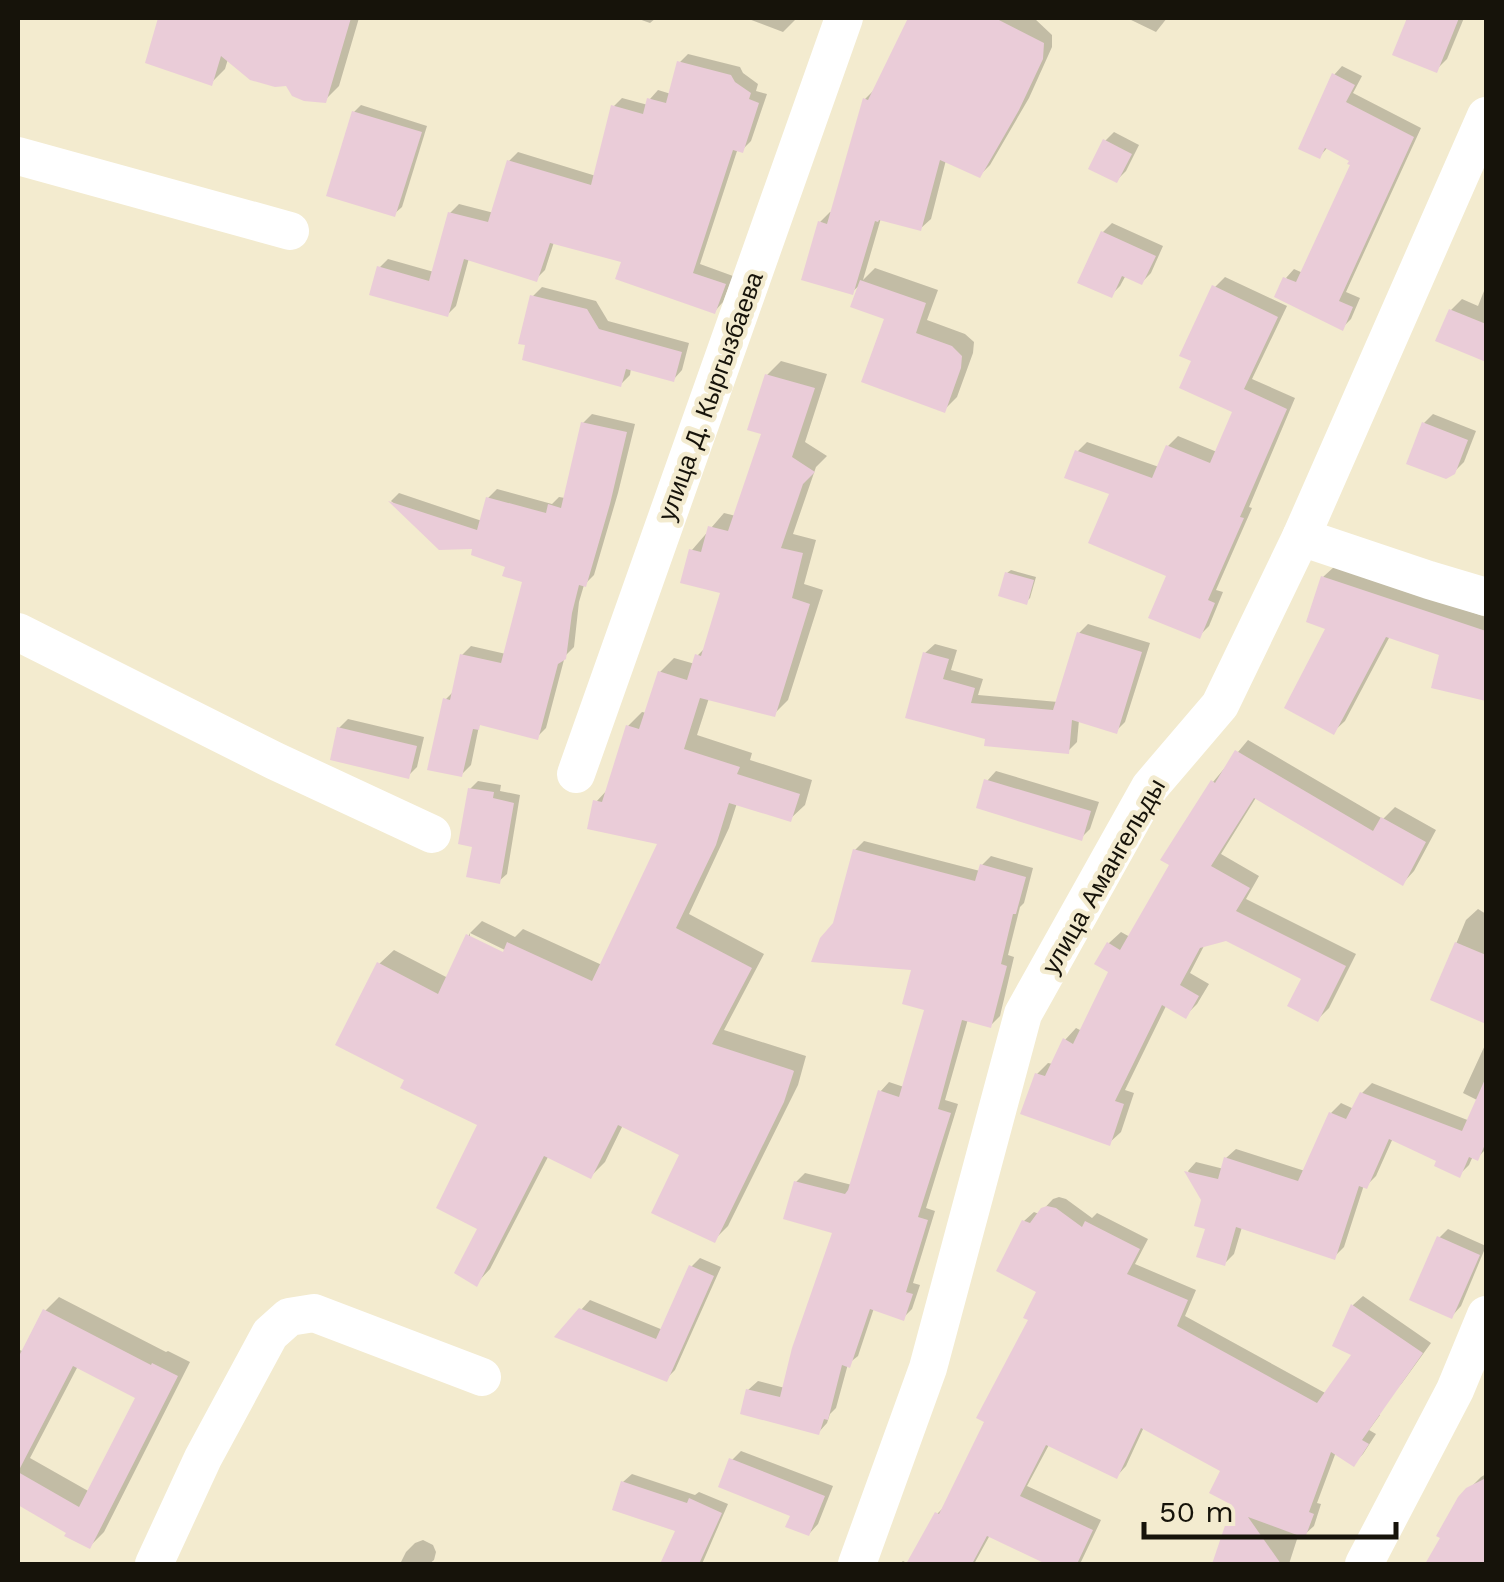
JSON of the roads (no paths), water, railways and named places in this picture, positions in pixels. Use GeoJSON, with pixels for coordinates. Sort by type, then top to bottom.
{"type":"FeatureCollection","features":[{"type":"Feature","properties":{"kind":"street","name":"улица Д. Кыргызбаева"},"geometry":{"type":"LineString","coordinates":[[576,774],[844,18]]}},
{"type":"Feature","properties":{"kind":"street","name":"улица Амангельды"},"geometry":{"type":"LineString","coordinates":[[857,1564],[928,1368],[1023,1014],[1150,787],[1220,705],[1301,537],[1486,116]]}},
{"type":"Feature","properties":{"kind":"street"},"geometry":{"type":"LineString","coordinates":[[18,156],[290,232]]}},
{"type":"Feature","properties":{"kind":"street"},"geometry":{"type":"LineString","coordinates":[[1301,537],[1486,597]]}},
{"type":"Feature","properties":{"kind":"street"},"geometry":{"type":"LineString","coordinates":[[18,632],[275,761],[432,834]]}},
{"type":"Feature","properties":{"kind":"street"},"geometry":{"type":"LineString","coordinates":[[154,1564],[254,1360],[270,1334],[288,1317],[314,1313],[482,1377]]}},
{"type":"Feature","properties":{"kind":"street"},"geometry":{"type":"LineString","coordinates":[[1364,1564],[1455,1390],[1486,1315]]}}]}
